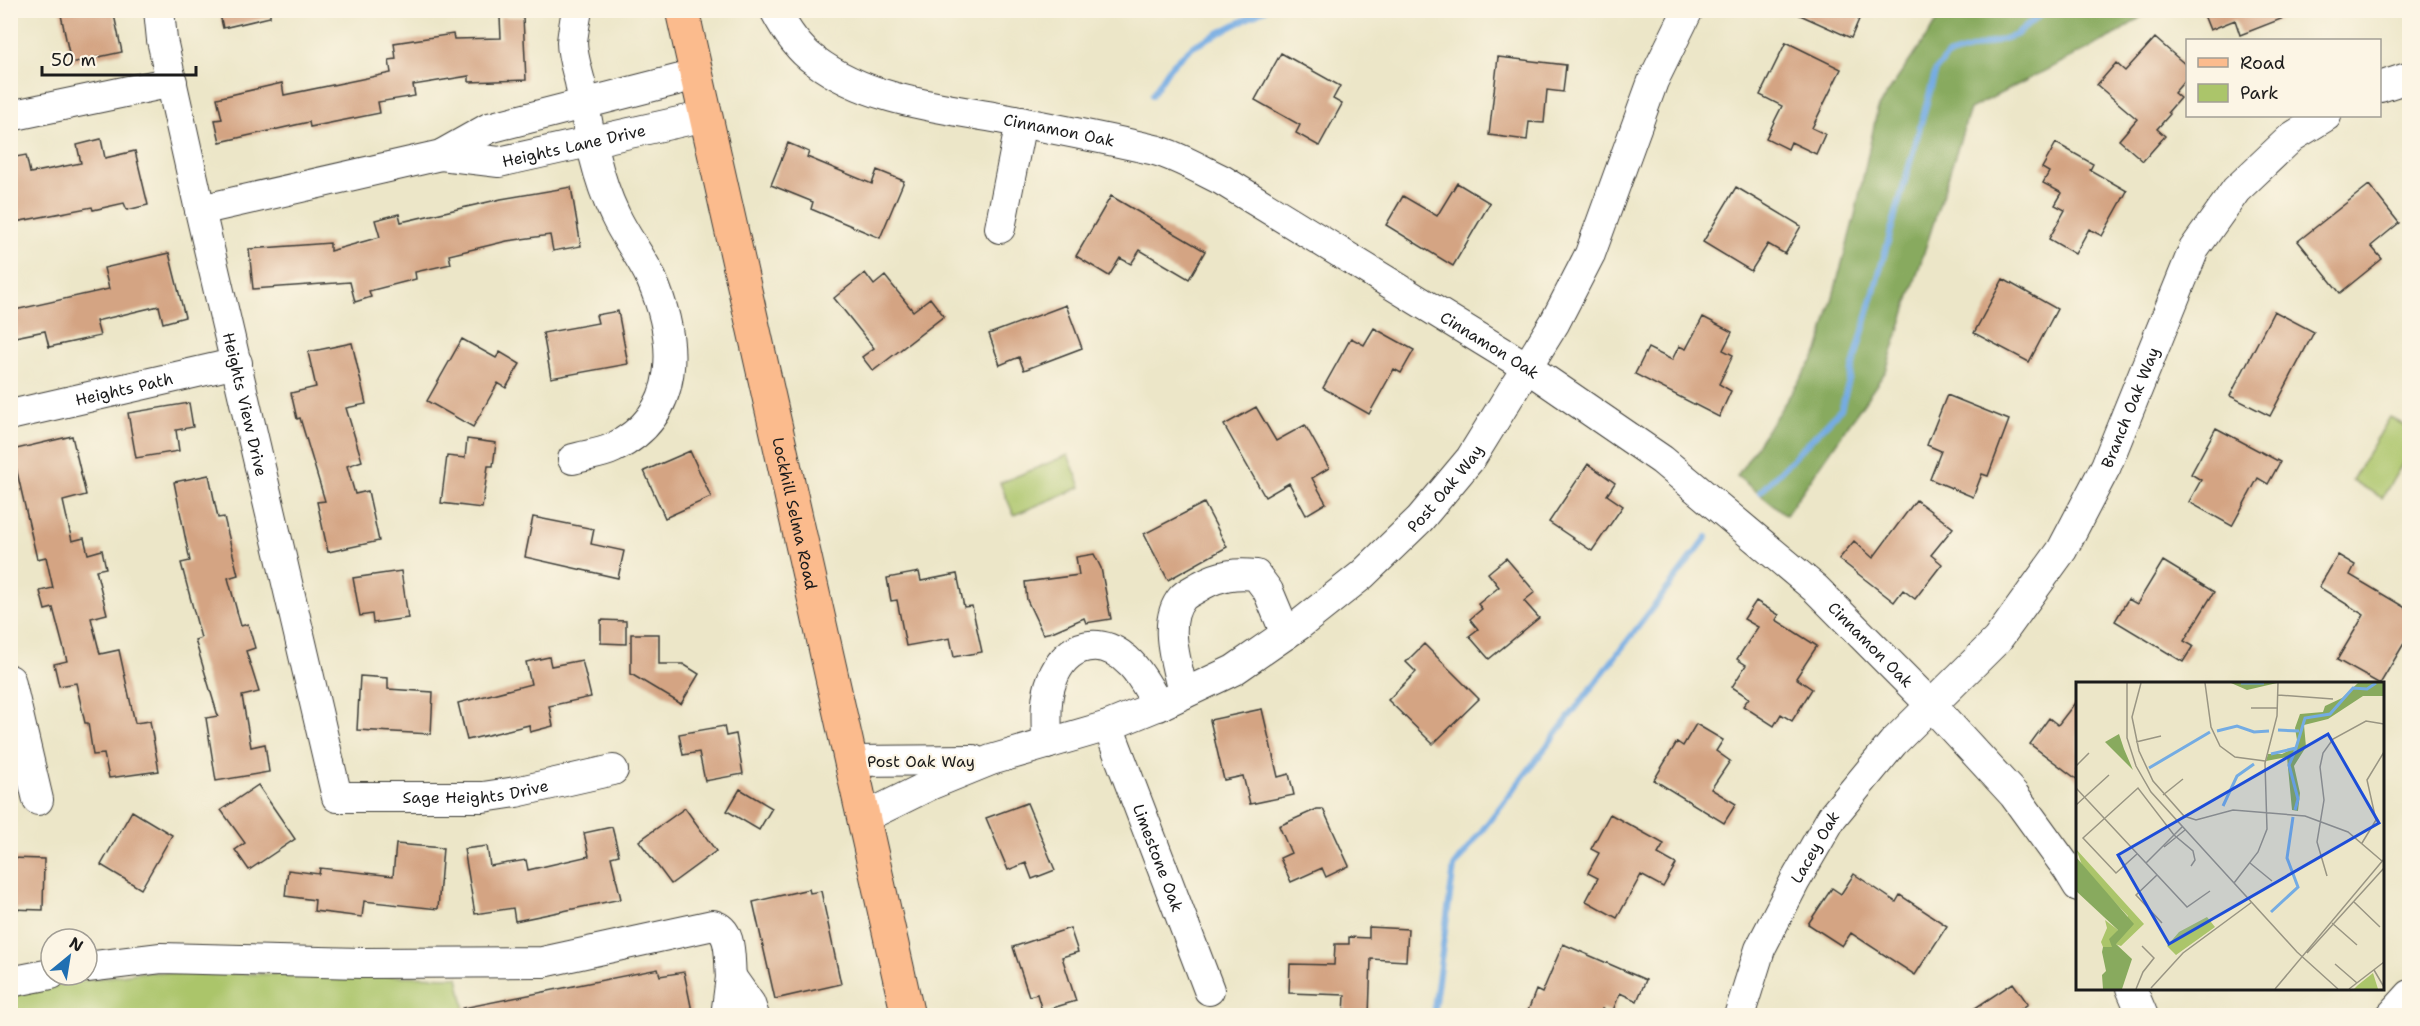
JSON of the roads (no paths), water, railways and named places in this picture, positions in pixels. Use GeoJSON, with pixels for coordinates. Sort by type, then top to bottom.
{"type":"FeatureCollection","features":[{"type":"Feature","properties":{"kind":"main road","name":"Lockhill Selma Road"},"geometry":{"type":"LineString","coordinates":[[682,10],[908,1016]]}},
{"type":"Feature","properties":{"kind":"street","name":"Heights View Drive"},"geometry":{"type":"LineString","coordinates":[[159,10],[162,40],[200,210],[337,797]]}},
{"type":"Feature","properties":{"kind":"street"},"geometry":{"type":"LineString","coordinates":[[573,459],[612,449],[641,430],[659,407],[669,379],[668,340],[663,309],[642,261],[615,215],[591,140],[572,43],[577,10]]}},
{"type":"Feature","properties":{"kind":"street","name":"Cinnamon Oak"},"geometry":{"type":"LineString","coordinates":[[775,10],[787,33],[813,60],[848,81],[902,100],[1158,151],[1189,164],[1222,180],[1528,368],[1662,460],[1816,589],[1932,706],[2013,795],[2076,883]]}},
{"type":"Feature","properties":{"kind":"street","name":"Post Oak Way"},"geometry":{"type":"LineString","coordinates":[[863,818],[932,784],[991,760],[1108,726],[1171,700],[1234,669],[1286,634],[1362,575],[1420,519],[1471,458],[1555,322],[1590,254],[1653,81],[1688,10]]}},
{"type":"Feature","properties":{"kind":"street","name":"Heights Lane Drive"},"geometry":{"type":"LineString","coordinates":[[200,210],[441,155],[489,128],[696,75]]}},
{"type":"Feature","properties":{"kind":"street"},"geometry":{"type":"LineString","coordinates":[[2381,86],[2409,77]]}},
{"type":"Feature","properties":{"kind":"street"},"geometry":{"type":"LineString","coordinates":[[10,116],[172,82]]}},
{"type":"Feature","properties":{"kind":"street","name":"Heights Lane Drive"},"geometry":{"type":"LineString","coordinates":[[441,155],[499,162],[706,116]]}},
{"type":"Feature","properties":{"kind":"street","name":"Branch Oak Way"},"geometry":{"type":"LineString","coordinates":[[1932,706],[1997,640],[2062,550],[2106,466],[2193,249],[2236,190],[2292,137],[2324,117]]}},
{"type":"Feature","properties":{"kind":"street"},"geometry":{"type":"LineString","coordinates":[[1000,228],[1021,122]]}},
{"type":"Feature","properties":{"kind":"street","name":"Heights Path"},"geometry":{"type":"LineString","coordinates":[[10,415],[237,363]]}},
{"type":"Feature","properties":{"kind":"street"},"geometry":{"type":"LineString","coordinates":[[1171,700],[1173,614],[1182,597],[1212,579],[1234,573],[1256,575],[1268,591],[1286,634]]}},
{"type":"Feature","properties":{"kind":"street"},"geometry":{"type":"LineString","coordinates":[[1047,744],[1046,704],[1052,680],[1067,655],[1088,644],[1112,649],[1171,700]]}},
{"type":"Feature","properties":{"kind":"street"},"geometry":{"type":"LineString","coordinates":[[10,680],[38,800]]}},
{"type":"Feature","properties":{"kind":"street","name":"Lacey Oak"},"geometry":{"type":"LineString","coordinates":[[1739,1016],[1760,949],[1795,881],[1832,817],[1893,743],[1932,706]]}},
{"type":"Feature","properties":{"kind":"street","name":"Limestone Oak"},"geometry":{"type":"LineString","coordinates":[[1108,726],[1209,990]]}},
{"type":"Feature","properties":{"kind":"street","name":"Post Oak Way"},"geometry":{"type":"LineString","coordinates":[[850,761],[991,760]]}},
{"type":"Feature","properties":{"kind":"street","name":"Sage Heights Drive"},"geometry":{"type":"LineString","coordinates":[[337,797],[483,797],[516,792],[613,770]]}},
{"type":"Feature","properties":{"kind":"street"},"geometry":{"type":"LineString","coordinates":[[99,966],[161,958],[362,963],[543,962],[713,925],[722,927],[727,933],[731,977],[726,1016]]}},
{"type":"Feature","properties":{"kind":"street"},"geometry":{"type":"LineString","coordinates":[[10,982],[39,976]]}},
{"type":"Feature","properties":{"kind":"street"},"geometry":{"type":"LineString","coordinates":[[731,977],[750,1004],[754,1016]]}},
{"type":"Feature","properties":{"kind":"street"},"geometry":{"type":"LineString","coordinates":[[2132,990],[2143,1016]]}},
{"type":"Feature","properties":{"kind":"street"},"geometry":{"type":"LineString","coordinates":[[2391,1016],[2409,995]]}},
{"type":"Feature","properties":{"kind":"waterway"},"geometry":{"type":"LineString","coordinates":[[1152,95],[1170,67],[1193,46],[1264,10]]}},
{"type":"Feature","properties":{"kind":"waterway"},"geometry":{"type":"LineString","coordinates":[[1760,492],[1841,409],[1936,70],[1947,56],[2016,35],[2046,10]]}},
{"type":"Feature","properties":{"kind":"waterway"},"geometry":{"type":"LineString","coordinates":[[1433,1016],[1454,867],[1707,537]]}}]}
